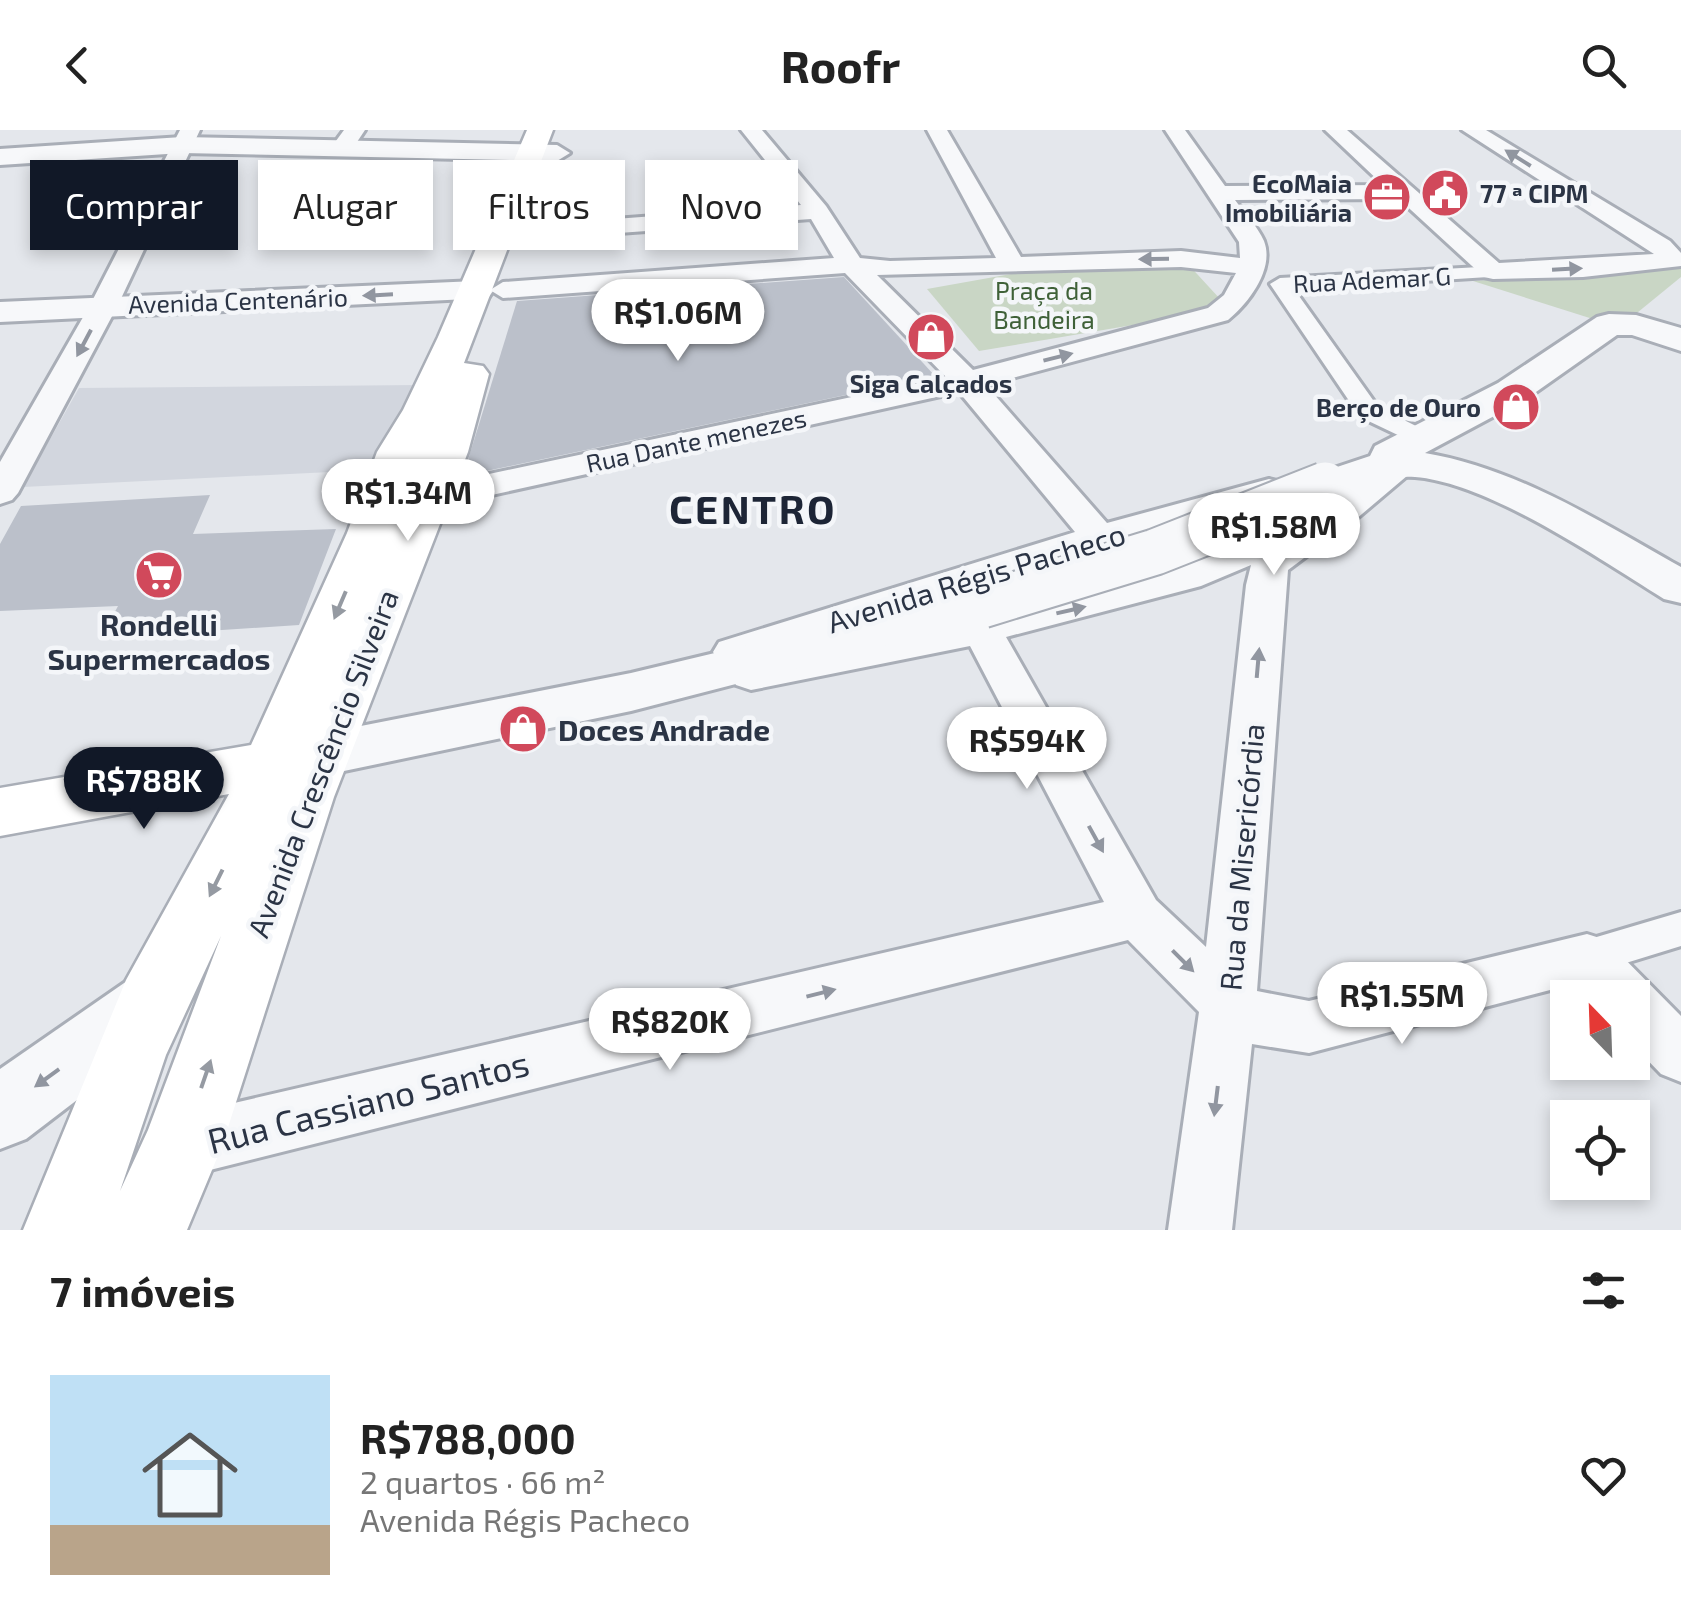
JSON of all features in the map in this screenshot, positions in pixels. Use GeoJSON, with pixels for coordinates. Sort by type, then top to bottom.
{"type":"FeatureCollection","features":[{"type":"Feature","properties":{"kind":"main road","name":"Avenida Crescêncio Silveira"},"geometry":{"type":"LineString","coordinates":[[79,1195],[110,1100],[151,1003],[210,896],[296,759],[428,498],[446,452],[489,291],[549,141]]}},
{"type":"Feature","properties":{"kind":"main road","name":"Avenida Crescêncio Silveira"},"geometry":{"type":"LineString","coordinates":[[146,1230],[182,1146],[296,759],[380,504],[400,452],[512,250]]}},
{"type":"Feature","properties":{"kind":"main road"},"geometry":{"type":"LineString","coordinates":[[400,452],[425,446],[446,452]]}},
{"type":"Feature","properties":{"kind":"main road"},"geometry":{"type":"LineString","coordinates":[[380,504],[401,507],[428,498]]}},
{"type":"Feature","properties":{"kind":"main road","name":"Avenida Régis Pacheco"},"geometry":{"type":"LineString","coordinates":[[0,812],[296,759]]}},
{"type":"Feature","properties":{"kind":"main road"},"geometry":{"type":"LineString","coordinates":[[79,1195],[108,1167],[156,1163],[182,1146]]}},
{"type":"Feature","properties":{"kind":"street"},"geometry":{"type":"LineString","coordinates":[[752,130],[818,211],[851,266],[940,351],[1145,590]]}},
{"type":"Feature","properties":{"kind":"street"},"geometry":{"type":"LineString","coordinates":[[938,130],[1012,263]]}},
{"type":"Feature","properties":{"kind":"street"},"geometry":{"type":"LineString","coordinates":[[489,291],[851,266],[890,269],[1181,259],[1251,268],[1252,242],[1175,130]]}},
{"type":"Feature","properties":{"kind":"street"},"geometry":{"type":"LineString","coordinates":[[1335,130],[1474,258],[1498,272],[1670,257]]}},
{"type":"Feature","properties":{"kind":"street"},"geometry":{"type":"LineString","coordinates":[[1472,130],[1670,257]]}},
{"type":"Feature","properties":{"kind":"street"},"geometry":{"type":"LineString","coordinates":[[2,485],[104,305],[186,138]]}},
{"type":"Feature","properties":{"kind":"street"},"geometry":{"type":"LineString","coordinates":[[0,157],[186,138],[549,141]]}},
{"type":"Feature","properties":{"kind":"street"},"geometry":{"type":"LineString","coordinates":[[1220,193],[1400,192]]}},
{"type":"Feature","properties":{"kind":"street"},"geometry":{"type":"LineString","coordinates":[[625,225],[818,211]]}},
{"type":"Feature","properties":{"kind":"street","name":"Rua Dante menezes"},"geometry":{"type":"LineString","coordinates":[[428,498],[964,382],[1218,314],[1232,305],[1251,268]]}},
{"type":"Feature","properties":{"kind":"street","name":"Rua Ademar G"},"geometry":{"type":"LineString","coordinates":[[1382,471],[1369,412],[1280,284],[1498,272]]}},
{"type":"Feature","properties":{"kind":"street","name":"Avenida Centenário"},"geometry":{"type":"LineString","coordinates":[[0,312],[489,291]]}},
{"type":"Feature","properties":{"kind":"street"},"geometry":{"type":"LineString","coordinates":[[1382,471],[1512,391],[1609,324],[1636,325],[1681,340]]}},
{"type":"Feature","properties":{"kind":"street"},"geometry":{"type":"LineString","coordinates":[[1681,558],[1612,534],[1461,460],[1434,452],[982,618],[1138,916],[1228,1004],[1257,1020],[1310,1026],[1587,957],[1681,929]]}},
{"type":"Feature","properties":{"kind":"street"},"geometry":{"type":"LineString","coordinates":[[1382,471],[1518,500],[1681,588]]}},
{"type":"Feature","properties":{"kind":"street","name":"Avenida Régis Pacheco"},"geometry":{"type":"LineString","coordinates":[[565,706],[1098,537],[1382,471]]}},
{"type":"Feature","properties":{"kind":"street","name":"Avenida Régis Pacheco"},"geometry":{"type":"LineString","coordinates":[[296,759],[982,618],[1145,590],[1187,577],[1382,471]]}},
{"type":"Feature","properties":{"kind":"street","name":"Rua da Misericórdia"},"geometry":{"type":"LineString","coordinates":[[1200,1230],[1228,1004],[1265,584],[1270,565],[1382,471]]}},
{"type":"Feature","properties":{"kind":"street","name":"Rua Cassiano Santos"},"geometry":{"type":"LineString","coordinates":[[182,1146],[1138,916]]}},
{"type":"Feature","properties":{"kind":"street"},"geometry":{"type":"LineString","coordinates":[[1587,957],[1609,980]]}},
{"type":"Feature","properties":{"kind":"street"},"geometry":{"type":"LineString","coordinates":[[0,1112],[151,1003]]}},
{"type":"Feature","properties":{"kind":"street"},"geometry":{"type":"LineString","coordinates":[[1650,1023],[1681,1055]]}},
{"type":"Feature","properties":{"kind":"shaded area"},"geometry":{"type":"Polygon","coordinates":[[[419,385],[371,470],[23,487],[79,388],[419,385]]]}},
{"type":"Feature","properties":{"kind":"green space","name":"Praça da Bandeira"},"geometry":{"type":"Polygon","coordinates":[[[1186,262],[1221,300],[1192,315],[979,351],[927,289],[1062,265],[1186,262]]]}},
{"type":"Feature","properties":{"kind":"green space"},"geometry":{"type":"Polygon","coordinates":[[[1681,267],[1681,277],[1632,317],[1596,320],[1473,281],[1681,267]]]}},
{"type":"Feature","properties":{"kind":"building"},"geometry":{"type":"Polygon","coordinates":[[[844,277],[935,376],[463,476],[517,301],[844,277]]]}},
{"type":"Feature","properties":{"kind":"building","name":"Rondelli Supermercados"},"geometry":{"type":"Polygon","coordinates":[[[210,495],[193,534],[336,529],[299,625],[101,638],[118,606],[0,611],[0,544],[21,506],[210,495]]]}},
{"type":"Feature","properties":{"kind":"place","name":"77 ª CIPM"},"geometry":{"type":"Point","coordinates":[1445,193]}},
{"type":"Feature","properties":{"kind":"place","name":"EcoMaia Imobiliária"},"geometry":{"type":"Point","coordinates":[1387,197]}},
{"type":"Feature","properties":{"kind":"place","name":"Siga Calçados"},"geometry":{"type":"Point","coordinates":[931,337]}},
{"type":"Feature","properties":{"kind":"place","name":"Berço de Ouro"},"geometry":{"type":"Point","coordinates":[1516,407]}},
{"type":"Feature","properties":{"kind":"place","name":"Rondelli Supermercados"},"geometry":{"type":"Point","coordinates":[159,575]}},
{"type":"Feature","properties":{"kind":"place","name":"Doces Andrade"},"geometry":{"type":"Point","coordinates":[523,729]}},
{"type":"Feature","properties":{"kind":"district","name":"CENTRO"},"geometry":{"type":"Point","coordinates":[753,508]}}]}
